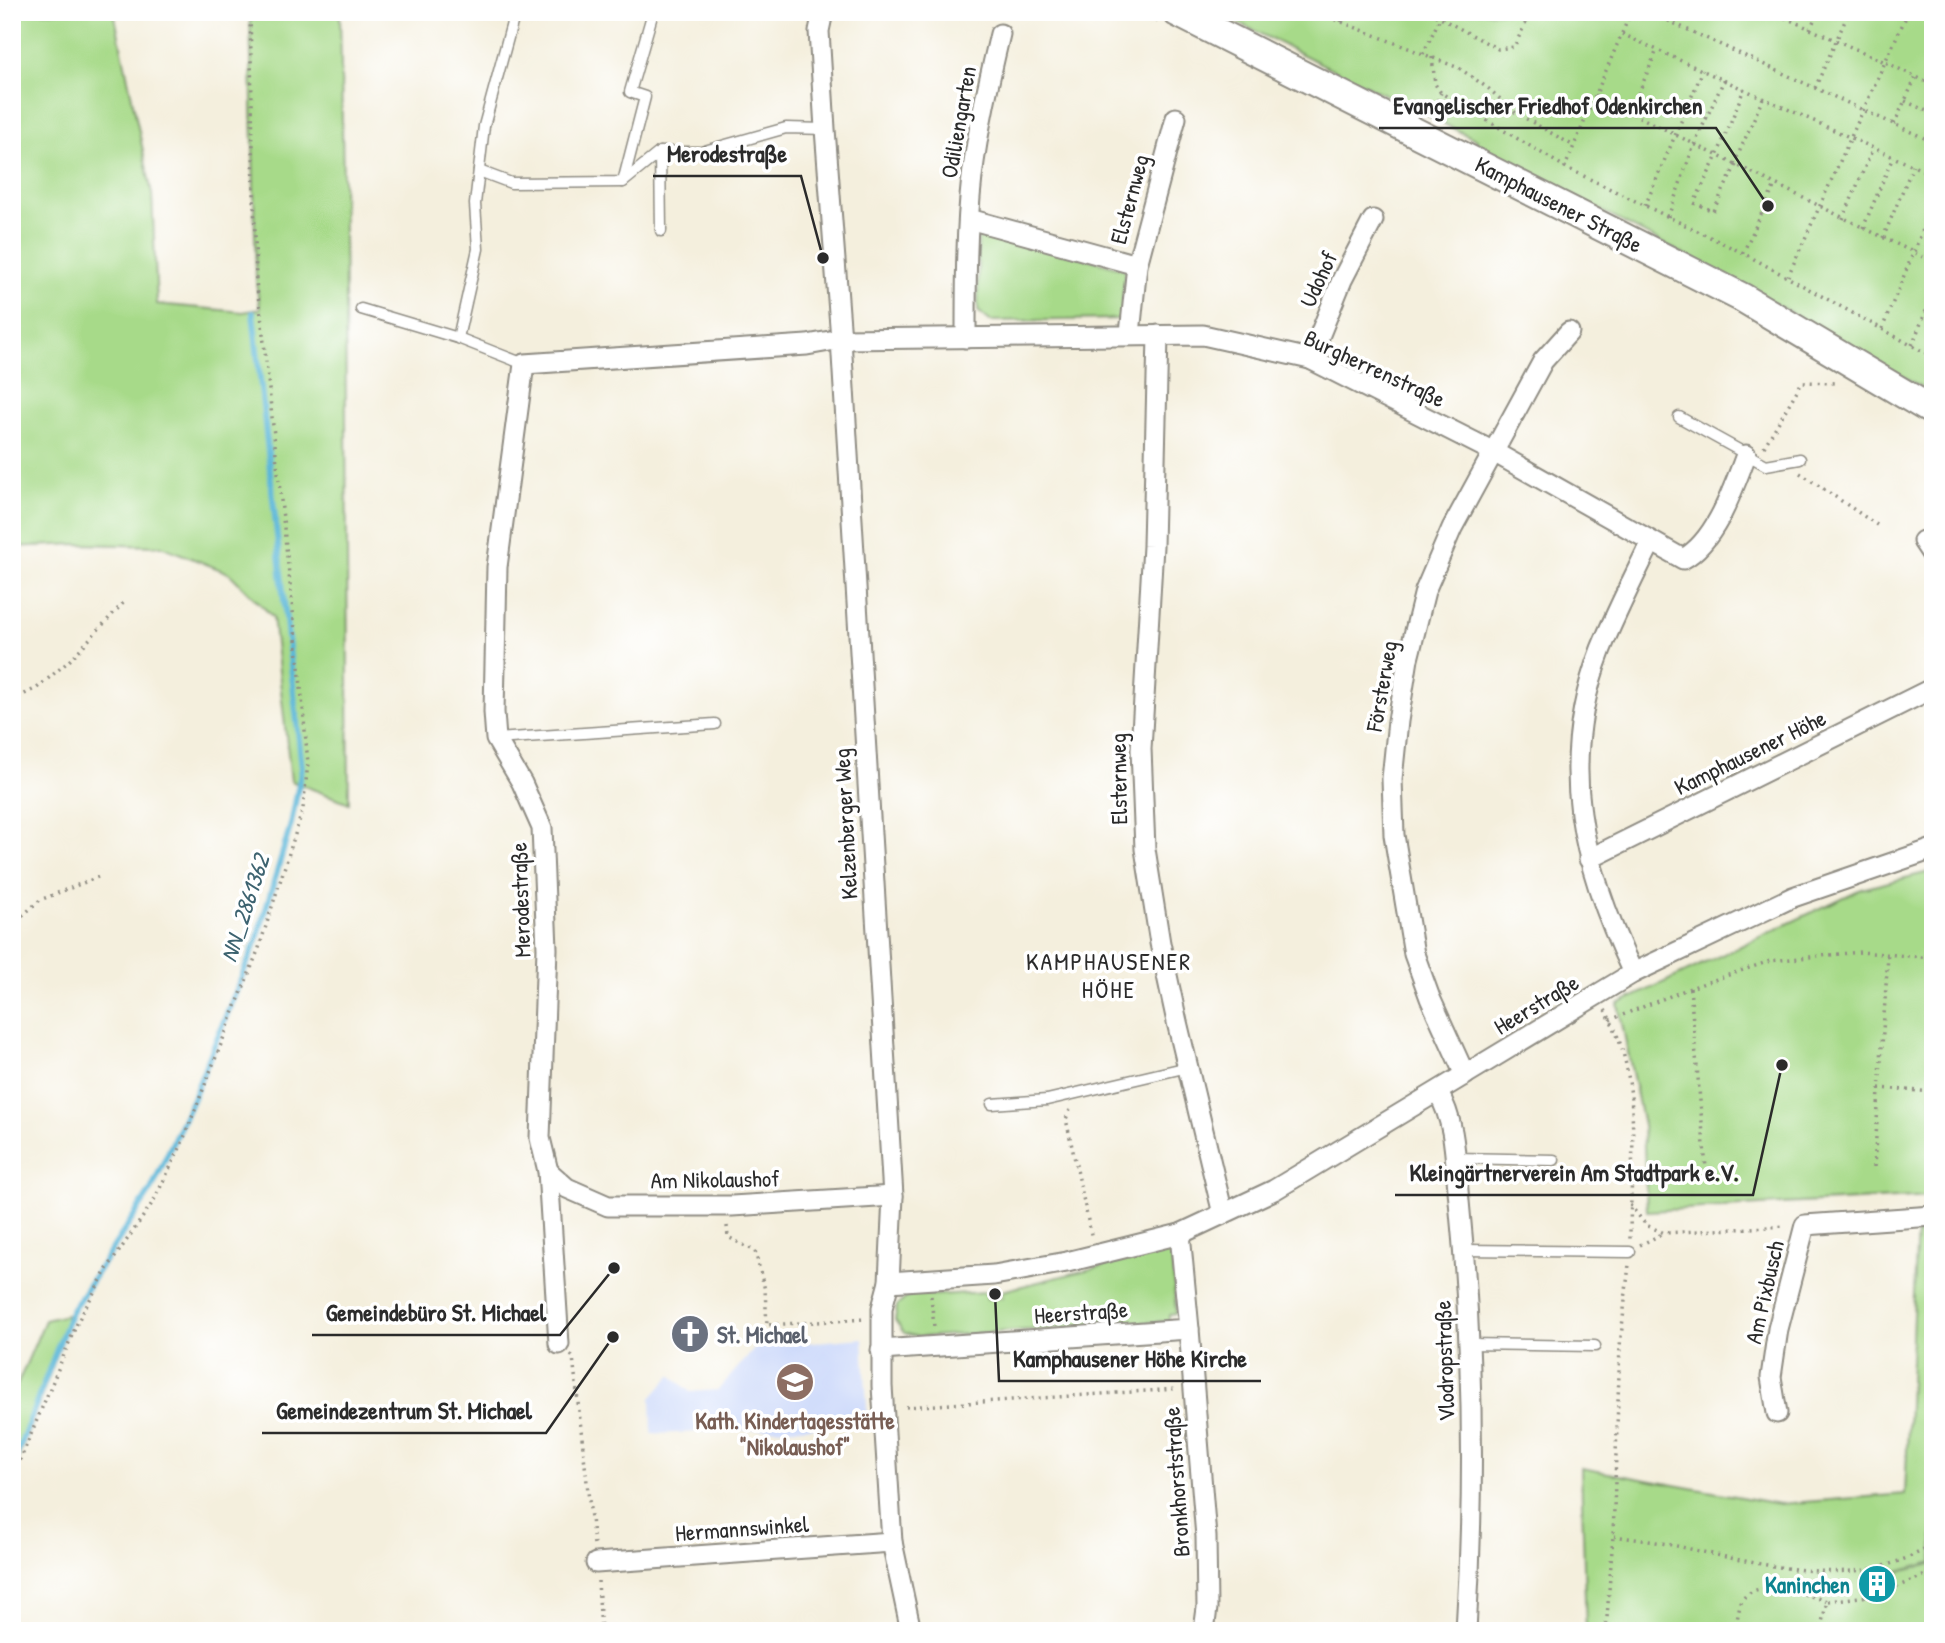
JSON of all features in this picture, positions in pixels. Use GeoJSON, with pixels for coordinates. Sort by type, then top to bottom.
{"type":"FeatureCollection","features":[{"type":"Feature","properties":{"kind":"main road","name":"Kamphausener Straße"},"geometry":{"type":"LineString","coordinates":[[1177,12],[1744,298],[1933,411]]}},
{"type":"Feature","properties":{"kind":"street","name":"Kelzenberger Weg"},"geometry":{"type":"LineString","coordinates":[[823,12],[819,31],[841,339],[893,1196],[881,1350],[892,1542],[911,1631]]}},
{"type":"Feature","properties":{"kind":"street","name":"Odiliengarten"},"geometry":{"type":"LineString","coordinates":[[966,338],[969,219],[979,134],[1000,34]]}},
{"type":"Feature","properties":{"kind":"street","name":"Elsternweg"},"geometry":{"type":"LineString","coordinates":[[1130,334],[1137,265],[1176,118]]}},
{"type":"Feature","properties":{"kind":"street"},"geometry":{"type":"LineString","coordinates":[[969,219],[1137,265]]}},
{"type":"Feature","properties":{"kind":"street","name":"Udohof"},"geometry":{"type":"LineString","coordinates":[[1310,359],[1342,280],[1373,220]]}},
{"type":"Feature","properties":{"kind":"street","name":"Försterweg"},"geometry":{"type":"LineString","coordinates":[[1465,1075],[1430,998],[1414,954],[1394,835],[1392,779],[1398,721],[1408,659],[1425,591],[1452,528],[1543,361],[1569,332]]}},
{"type":"Feature","properties":{"kind":"street","name":"Burgherrenstraße"},"geometry":{"type":"LineString","coordinates":[[841,339],[1130,334],[1203,335],[1245,342],[1310,359],[1492,452],[1683,559],[1697,552],[1727,504],[1751,458]]}},
{"type":"Feature","properties":{"kind":"street","name":"Elsternweg"},"geometry":{"type":"LineString","coordinates":[[1158,335],[1153,546],[1141,749],[1145,849],[1160,943],[1223,1214]]}},
{"type":"Feature","properties":{"kind":"street"},"geometry":{"type":"LineString","coordinates":[[524,364],[807,345],[841,339]]}},
{"type":"Feature","properties":{"kind":"street","name":"Merodestraße"},"geometry":{"type":"LineString","coordinates":[[524,364],[497,567],[494,712],[496,739],[522,783],[542,828],[547,949],[540,1138],[548,1171],[559,1344]]}},
{"type":"Feature","properties":{"kind":"street"},"geometry":{"type":"LineString","coordinates":[[1633,973],[1611,927],[1589,859],[1580,819],[1577,751],[1587,698],[1601,650],[1651,542]]}},
{"type":"Feature","properties":{"kind":"street","name":"Kamphausener Höhe"},"geometry":{"type":"LineString","coordinates":[[1589,859],[1933,688]]}},
{"type":"Feature","properties":{"kind":"street","name":"Heerstraße"},"geometry":{"type":"LineString","coordinates":[[888,1282],[994,1275],[1095,1255],[1180,1234],[1275,1190],[1633,973],[1793,897],[1933,849]]}},
{"type":"Feature","properties":{"kind":"street","name":"Vlodropstraße"},"geometry":{"type":"LineString","coordinates":[[1438,1093],[1447,1107],[1464,1251],[1471,1518],[1466,1631]]}},
{"type":"Feature","properties":{"kind":"street","name":"Am Nikolaushof"},"geometry":{"type":"LineString","coordinates":[[548,1171],[567,1188],[608,1206],[727,1206],[893,1196]]}},
{"type":"Feature","properties":{"kind":"street","name":"Am Pixbusch"},"geometry":{"type":"LineString","coordinates":[[1777,1413],[1771,1377],[1787,1288],[1805,1225],[1933,1216]]}},
{"type":"Feature","properties":{"kind":"street"},"geometry":{"type":"LineString","coordinates":[[1180,1234],[1189,1329]]}},
{"type":"Feature","properties":{"kind":"street","name":"Heerstraße"},"geometry":{"type":"LineString","coordinates":[[881,1350],[1189,1329]]}},
{"type":"Feature","properties":{"kind":"street","name":"Bronkhorststraße"},"geometry":{"type":"LineString","coordinates":[[1189,1329],[1206,1537],[1207,1608],[1204,1631]]}},
{"type":"Feature","properties":{"kind":"street","name":"Hermannswinkel"},"geometry":{"type":"LineString","coordinates":[[596,1563],[892,1542]]}},
{"type":"Feature","properties":{"kind":"lane"},"geometry":{"type":"LineString","coordinates":[[458,338],[478,249],[475,204],[484,126],[514,12]]}},
{"type":"Feature","properties":{"kind":"lane"},"geometry":{"type":"LineString","coordinates":[[623,181],[645,97],[630,92],[653,12]]}},
{"type":"Feature","properties":{"kind":"lane"},"geometry":{"type":"LineString","coordinates":[[479,171],[511,183],[623,181],[660,152],[701,152],[786,128],[825,129]]}},
{"type":"Feature","properties":{"kind":"lane"},"geometry":{"type":"LineString","coordinates":[[660,152],[661,231]]}},
{"type":"Feature","properties":{"kind":"lane"},"geometry":{"type":"LineString","coordinates":[[361,309],[458,338],[524,364]]}},
{"type":"Feature","properties":{"kind":"lane"},"geometry":{"type":"LineString","coordinates":[[1679,417],[1766,466],[1800,459]]}},
{"type":"Feature","properties":{"kind":"lane"},"geometry":{"type":"LineString","coordinates":[[496,739],[715,724]]}},
{"type":"Feature","properties":{"kind":"lane"},"geometry":{"type":"LineString","coordinates":[[992,1104],[1047,1100],[1188,1067]]}},
{"type":"Feature","properties":{"kind":"lane"},"geometry":{"type":"LineString","coordinates":[[1455,1158],[1554,1160]]}},
{"type":"Feature","properties":{"kind":"lane"},"geometry":{"type":"LineString","coordinates":[[1464,1251],[1630,1252]]}},
{"type":"Feature","properties":{"kind":"lane"},"geometry":{"type":"LineString","coordinates":[[1468,1344],[1595,1346]]}},
{"type":"Feature","properties":{"kind":"path"},"geometry":{"type":"LineString","coordinates":[[12,1480],[78,1321],[107,1269],[161,1188],[180,1148],[259,948],[295,841],[307,791],[308,763],[300,676],[256,282],[250,12]]}},
{"type":"Feature","properties":{"kind":"path"},"geometry":{"type":"LineString","coordinates":[[1316,12],[1459,68],[1489,89],[1516,113],[1574,146]]}},
{"type":"Feature","properties":{"kind":"path"},"geometry":{"type":"LineString","coordinates":[[1341,22],[1345,12]]}},
{"type":"Feature","properties":{"kind":"path"},"geometry":{"type":"LineString","coordinates":[[1429,12],[1498,49],[1514,47],[1531,12]]}},
{"type":"Feature","properties":{"kind":"path"},"geometry":{"type":"LineString","coordinates":[[1565,167],[1631,12]]}},
{"type":"Feature","properties":{"kind":"path"},"geometry":{"type":"LineString","coordinates":[[1648,12],[1933,142]]}},
{"type":"Feature","properties":{"kind":"path"},"geometry":{"type":"LineString","coordinates":[[1772,12],[1933,85]]}},
{"type":"Feature","properties":{"kind":"path"},"geometry":{"type":"LineString","coordinates":[[1815,88],[1849,12]]}},
{"type":"Feature","properties":{"kind":"path"},"geometry":{"type":"LineString","coordinates":[[1787,277],[1906,18],[1895,12]]}},
{"type":"Feature","properties":{"kind":"path"},"geometry":{"type":"LineString","coordinates":[[1810,29],[1817,13]]}},
{"type":"Feature","properties":{"kind":"path"},"geometry":{"type":"LineString","coordinates":[[1423,54],[1440,18]]}},
{"type":"Feature","properties":{"kind":"path"},"geometry":{"type":"LineString","coordinates":[[1622,34],[1933,175]]}},
{"type":"Feature","properties":{"kind":"path"},"geometry":{"type":"LineString","coordinates":[[1630,113],[1657,50]]}},
{"type":"Feature","properties":{"kind":"path"},"geometry":{"type":"LineString","coordinates":[[1432,57],[1435,84],[1441,93],[1565,167],[1743,253],[1931,356],[1933,347]]}},
{"type":"Feature","properties":{"kind":"path"},"geometry":{"type":"LineString","coordinates":[[1645,206],[1703,70]]}},
{"type":"Feature","properties":{"kind":"path"},"geometry":{"type":"LineString","coordinates":[[1894,124],[1916,77]]}},
{"type":"Feature","properties":{"kind":"path"},"geometry":{"type":"LineString","coordinates":[[1668,217],[1694,145],[1724,80]]}},
{"type":"Feature","properties":{"kind":"path"},"geometry":{"type":"LineString","coordinates":[[1744,89],[1717,156],[1694,203],[1713,211],[1763,98]]}},
{"type":"Feature","properties":{"kind":"path"},"geometry":{"type":"LineString","coordinates":[[1595,95],[1933,262]]}},
{"type":"Feature","properties":{"kind":"path"},"geometry":{"type":"LineString","coordinates":[[1905,101],[1933,114]]}},
{"type":"Feature","properties":{"kind":"path"},"geometry":{"type":"LineString","coordinates":[[1843,219],[1873,148]]}},
{"type":"Feature","properties":{"kind":"path"},"geometry":{"type":"LineString","coordinates":[[1863,228],[1893,157]]}},
{"type":"Feature","properties":{"kind":"path"},"geometry":{"type":"LineString","coordinates":[[1883,238],[1913,166]]}},
{"type":"Feature","properties":{"kind":"path"},"geometry":{"type":"LineString","coordinates":[[1743,253],[1774,185]]}},
{"type":"Feature","properties":{"kind":"path"},"geometry":{"type":"LineString","coordinates":[[1882,329],[1933,205]]}},
{"type":"Feature","properties":{"kind":"path"},"geometry":{"type":"LineString","coordinates":[[1912,345],[1933,294]]}},
{"type":"Feature","properties":{"kind":"path"},"geometry":{"type":"LineString","coordinates":[[1751,458],[1802,382],[1850,383]]}},
{"type":"Feature","properties":{"kind":"path"},"geometry":{"type":"LineString","coordinates":[[1785,462],[1877,525]]}},
{"type":"Feature","properties":{"kind":"path"},"geometry":{"type":"LineString","coordinates":[[12,700],[37,688],[69,661],[126,600]]}},
{"type":"Feature","properties":{"kind":"path"},"geometry":{"type":"LineString","coordinates":[[12,925],[40,900],[98,877]]}},
{"type":"Feature","properties":{"kind":"path"},"geometry":{"type":"LineString","coordinates":[[1610,1020],[1690,988],[1770,961],[1860,952],[1933,958]]}},
{"type":"Feature","properties":{"kind":"path"},"geometry":{"type":"LineString","coordinates":[[1874,1167],[1888,955]]}},
{"type":"Feature","properties":{"kind":"path"},"geometry":{"type":"LineString","coordinates":[[1690,988],[1706,1168]]}},
{"type":"Feature","properties":{"kind":"path"},"geometry":{"type":"LineString","coordinates":[[1879,1088],[1933,1092]]}},
{"type":"Feature","properties":{"kind":"path"},"geometry":{"type":"LineString","coordinates":[[1076,1093],[1066,1119],[1095,1255]]}},
{"type":"Feature","properties":{"kind":"path"},"geometry":{"type":"LineString","coordinates":[[1630,1205],[1646,1225],[1664,1233]]}},
{"type":"Feature","properties":{"kind":"path"},"geometry":{"type":"LineString","coordinates":[[727,1206],[728,1237],[755,1251],[765,1290],[767,1325],[882,1318]]}},
{"type":"Feature","properties":{"kind":"path"},"geometry":{"type":"LineString","coordinates":[[1630,1252],[1664,1233],[1805,1225]]}},
{"type":"Feature","properties":{"kind":"path"},"geometry":{"type":"LineString","coordinates":[[930,1279],[936,1346]]}},
{"type":"Feature","properties":{"kind":"path"},"geometry":{"type":"LineString","coordinates":[[559,1344],[573,1357],[601,1631]]}},
{"type":"Feature","properties":{"kind":"path"},"geometry":{"type":"LineString","coordinates":[[906,1407],[1194,1388]]}},
{"type":"Feature","properties":{"kind":"path"},"geometry":{"type":"LineString","coordinates":[[1606,1631],[1613,1536],[1670,1545],[1722,1558],[1835,1572],[1865,1570],[1894,1563],[1933,1545]]}},
{"type":"Feature","properties":{"kind":"path"},"geometry":{"type":"LineString","coordinates":[[1734,1631],[1742,1600],[1752,1590],[1774,1588],[1827,1601],[1877,1595],[1933,1572]]}},
{"type":"Feature","properties":{"kind":"path"},"geometry":{"type":"LineString","coordinates":[[1820,1631],[1827,1601]]}},
{"type":"Feature","properties":{"kind":"shaded area","name":"Kath. Kindertagesstätte \"Nikolaushof\""},"geometry":{"type":"Polygon","coordinates":[[[863,1338],[868,1425],[652,1434],[651,1398],[671,1375],[690,1392],[718,1390],[756,1347],[863,1338]]]}},
{"type":"Feature","properties":{"kind":"green space"},"geometry":{"type":"Polygon","coordinates":[[[12,12],[114,12],[152,194],[157,304],[243,312],[260,309],[256,282],[250,12],[340,12],[349,803],[291,781],[273,617],[229,573],[161,546],[78,544],[12,547],[12,12]]]}},
{"type":"Feature","properties":{"kind":"green space"},"geometry":{"type":"Polygon","coordinates":[[[1216,12],[1933,12],[1933,394],[1705,266],[1474,146],[1477,140],[1216,12]]]}},
{"type":"Feature","properties":{"kind":"green space"},"geometry":{"type":"Polygon","coordinates":[[[988,232],[1125,269],[1121,319],[990,321],[978,311],[978,239],[988,232]]]}},
{"type":"Feature","properties":{"kind":"green space"},"geometry":{"type":"Polygon","coordinates":[[[1933,871],[1933,1196],[1647,1211],[1643,1125],[1618,1004],[1861,889],[1933,871]]]}},
{"type":"Feature","properties":{"kind":"green space"},"geometry":{"type":"Polygon","coordinates":[[[1933,1226],[1933,1562],[1898,1572],[1933,1564],[1933,1631],[1586,1631],[1581,1468],[1779,1504],[1905,1494],[1917,1227],[1933,1226]]]}},
{"type":"Feature","properties":{"kind":"green space"},"geometry":{"type":"Polygon","coordinates":[[[1171,1249],[1176,1314],[1169,1315],[1169,1321],[918,1337],[904,1333],[895,1320],[897,1306],[908,1296],[915,1294],[986,1292],[987,1299],[1002,1298],[1002,1291],[1171,1249]]]}},
{"type":"Feature","properties":{"kind":"green space"},"geometry":{"type":"Polygon","coordinates":[[[66,1315],[66,1330],[12,1475],[12,1397],[45,1320],[66,1315]]]}},
{"type":"Feature","properties":{"kind":"waterway","name":"NN_2861362"},"geometry":{"type":"LineString","coordinates":[[12,1467],[71,1312],[151,1190],[193,1098],[257,939],[291,824],[302,768],[253,313]]}},
{"type":"Feature","properties":{"kind":"place","name":"Evangelischer Friedhof Odenkirchen"},"geometry":{"type":"Point","coordinates":[1768,206]}},
{"type":"Feature","properties":{"kind":"place","name":"Merodestraße"},"geometry":{"type":"Point","coordinates":[823,258]}},
{"type":"Feature","properties":{"kind":"place","name":"Kleingärtnerverein Am Stadtpark e.V."},"geometry":{"type":"Point","coordinates":[1782,1065]}},
{"type":"Feature","properties":{"kind":"place","name":"Gemeindebüro St. Michael"},"geometry":{"type":"Point","coordinates":[614,1268]}},
{"type":"Feature","properties":{"kind":"place","name":"Kamphausener Höhe Kirche"},"geometry":{"type":"Point","coordinates":[995,1294]}},
{"type":"Feature","properties":{"kind":"place","name":"St. Michael"},"geometry":{"type":"Point","coordinates":[690,1334]}},
{"type":"Feature","properties":{"kind":"place","name":"Gemeindezentrum St. Michael"},"geometry":{"type":"Point","coordinates":[613,1337]}},
{"type":"Feature","properties":{"kind":"place","name":"Kath. Kindertagesstätte \"Nikolaushof\""},"geometry":{"type":"Point","coordinates":[795,1382]}},
{"type":"Feature","properties":{"kind":"place","name":"Kaninchen"},"geometry":{"type":"Point","coordinates":[1877,1584]}},
{"type":"Feature","properties":{"kind":"district","name":"KAMPHAUSENER HÖHE"},"geometry":{"type":"Point","coordinates":[1109,975]}}]}
